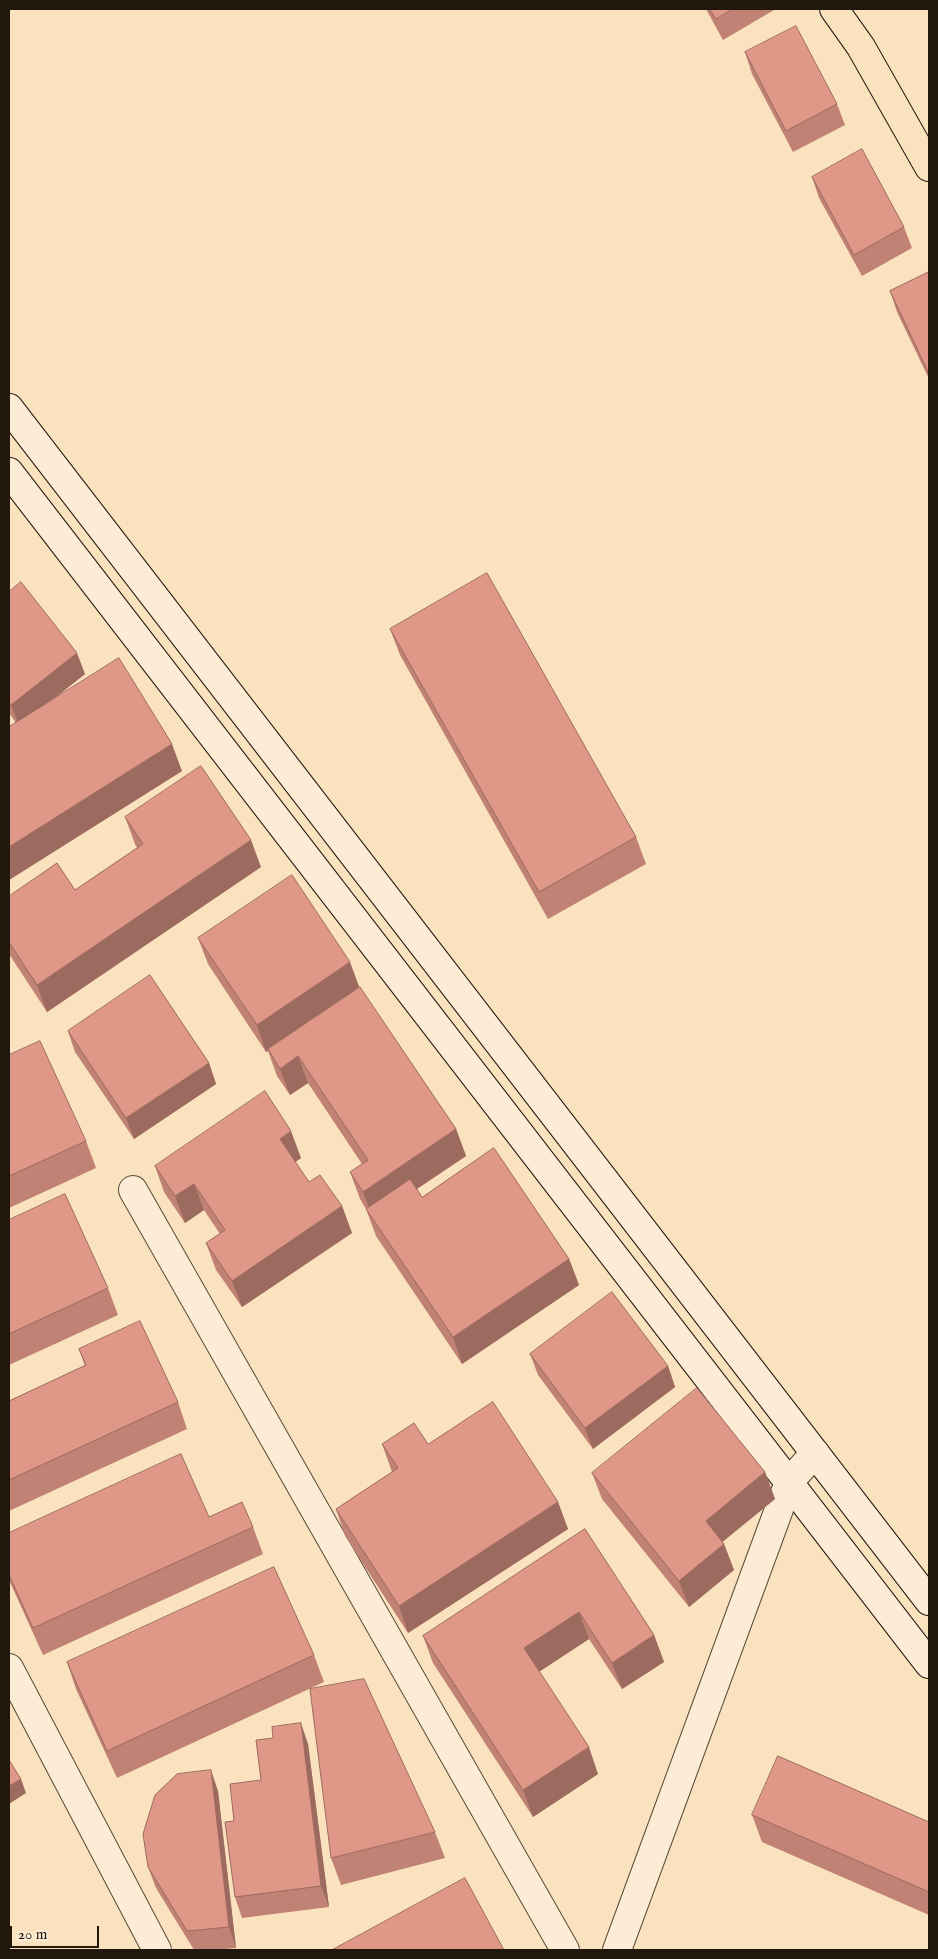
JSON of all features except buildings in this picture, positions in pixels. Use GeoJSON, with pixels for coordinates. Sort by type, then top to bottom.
{"type":"FeatureCollection","features":[{"type":"Feature","properties":{"kind":"main road"},"geometry":{"type":"LineString","coordinates":[[834,9],[861,47],[929,167]]}},
{"type":"Feature","properties":{"kind":"street"},"geometry":{"type":"LineString","coordinates":[[9,408],[929,1601]]}},
{"type":"Feature","properties":{"kind":"street"},"geometry":{"type":"LineString","coordinates":[[9,472],[929,1664]]}},
{"type":"Feature","properties":{"kind":"street"},"geometry":{"type":"LineString","coordinates":[[134,1190],[565,1950]]}},
{"type":"Feature","properties":{"kind":"street"},"geometry":{"type":"LineString","coordinates":[[617,1950],[789,1482],[815,1454]]}},
{"type":"Feature","properties":{"kind":"street"},"geometry":{"type":"LineString","coordinates":[[9,1668],[157,1950]]}}]}
